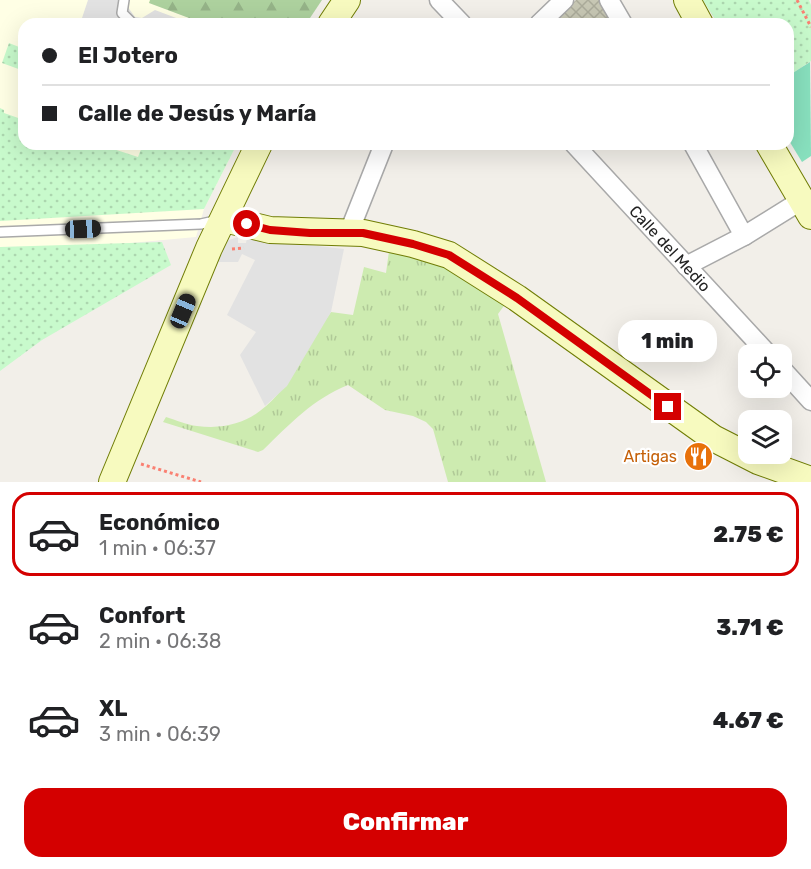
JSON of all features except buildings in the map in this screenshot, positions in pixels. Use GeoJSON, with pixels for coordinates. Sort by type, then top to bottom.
{"type":"FeatureCollection","features":[{"type":"Feature","properties":{"kind":"street"},"geometry":{"type":"LineString","coordinates":[[335,18],[347,0]]}},
{"type":"Feature","properties":{"kind":"street"},"geometry":{"type":"LineString","coordinates":[[544,18],[564,0]]}},
{"type":"Feature","properties":{"kind":"street"},"geometry":{"type":"LineString","coordinates":[[609,0],[620,18]]}},
{"type":"Feature","properties":{"kind":"street"},"geometry":{"type":"LineString","coordinates":[[687,0],[697,18]]}},
{"type":"Feature","properties":{"kind":"street"},"geometry":{"type":"LineString","coordinates":[[112,482],[224,219],[256,150]]}},
{"type":"Feature","properties":{"kind":"street"},"geometry":{"type":"LineString","coordinates":[[349,232],[382,150]]}},
{"type":"Feature","properties":{"kind":"street","name":"Calle del Medio"},"geometry":{"type":"LineString","coordinates":[[580,150],[759,344]]}},
{"type":"Feature","properties":{"kind":"street"},"geometry":{"type":"LineString","coordinates":[[696,150],[744,236]]}},
{"type":"Feature","properties":{"kind":"street"},"geometry":{"type":"LineString","coordinates":[[686,266],[806,208],[772,150]]}},
{"type":"Feature","properties":{"kind":"street"},"geometry":{"type":"LineString","coordinates":[[224,219],[270,230],[310,233],[349,232],[383,236],[449,255],[517,298],[713,438],[758,461],[811,480]]}},
{"type":"Feature","properties":{"kind":"street"},"geometry":{"type":"LineString","coordinates":[[792,380],[811,401]]}},
{"type":"Feature","properties":{"kind":"lane"},"geometry":{"type":"LineString","coordinates":[[124,0],[122,13],[127,18]]}},
{"type":"Feature","properties":{"kind":"lane"},"geometry":{"type":"LineString","coordinates":[[0,232],[201,224],[224,219]]}},
{"type":"Feature","properties":{"kind":"path"},"geometry":{"type":"LineString","coordinates":[[798,0],[811,27]]}},
{"type":"Feature","properties":{"kind":"path"},"geometry":{"type":"LineString","coordinates":[[122,458],[201,482]]}},
{"type":"Feature","properties":{"kind":"shaded area"},"geometry":{"type":"Polygon","coordinates":[[[0,0],[150,0],[150,3],[189,18],[18,18],[18,150],[234,150],[204,209],[196,237],[98,246],[0,247],[0,0]]]}},
{"type":"Feature","properties":{"kind":"shaded area"},"geometry":{"type":"Polygon","coordinates":[[[88,0],[129,0],[127,6],[135,17],[142,18],[82,18],[88,0]]]}},
{"type":"Feature","properties":{"kind":"shaded area"},"geometry":{"type":"Polygon","coordinates":[[[576,0],[600,0],[610,18],[556,18],[576,0]]]}},
{"type":"Feature","properties":{"kind":"shaded area"},"geometry":{"type":"Polygon","coordinates":[[[155,10],[176,18],[142,18],[155,10]]]}},
{"type":"Feature","properties":{"kind":"shaded area"},"geometry":{"type":"Polygon","coordinates":[[[238,237],[238,243],[246,243],[247,238],[344,249],[331,312],[287,386],[265,406],[240,355],[256,332],[227,315],[255,260],[242,254],[238,262],[213,262],[226,241],[238,237]]]}},
{"type":"Feature","properties":{"kind":"green space"},"geometry":{"type":"Polygon","coordinates":[[[150,0],[322,0],[310,18],[189,18],[149,3],[150,0]]]}},
{"type":"Feature","properties":{"kind":"green space"},"geometry":{"type":"Polygon","coordinates":[[[703,0],[809,0],[811,5],[811,61],[794,72],[794,18],[714,18],[703,0]]]}},
{"type":"Feature","properties":{"kind":"green space"},"geometry":{"type":"Polygon","coordinates":[[[9,43],[18,47],[18,69],[2,63],[9,43]]]}},
{"type":"Feature","properties":{"kind":"green space"},"geometry":{"type":"Polygon","coordinates":[[[810,62],[811,156],[802,162],[794,149],[794,72],[810,62]]]}},
{"type":"Feature","properties":{"kind":"green space"},"geometry":{"type":"Polygon","coordinates":[[[0,108],[4,110],[4,113],[18,118],[18,150],[116,150],[138,157],[141,150],[234,150],[204,209],[0,221],[0,108]]]}},
{"type":"Feature","properties":{"kind":"green space"},"geometry":{"type":"Polygon","coordinates":[[[162,242],[171,265],[42,340],[0,371],[0,247],[162,242]]]}},
{"type":"Feature","properties":{"kind":"green space"},"geometry":{"type":"Polygon","coordinates":[[[389,251],[431,259],[506,303],[498,314],[546,482],[448,482],[433,429],[426,422],[413,416],[385,410],[348,385],[313,405],[258,452],[163,422],[166,417],[197,426],[224,426],[246,420],[264,408],[280,392],[331,312],[353,315],[364,267],[386,273],[389,251]]]}},
{"type":"Feature","properties":{"kind":"place","name":"Artigas"},"geometry":{"type":"Point","coordinates":[698,456]}},
{"type":"Feature","properties":{"kind":"route"},"geometry":{"type":"LineString","coordinates":[[247,224],[270,230],[310,233],[349,232],[383,236],[449,255],[517,298],[668,407]]}}]}
